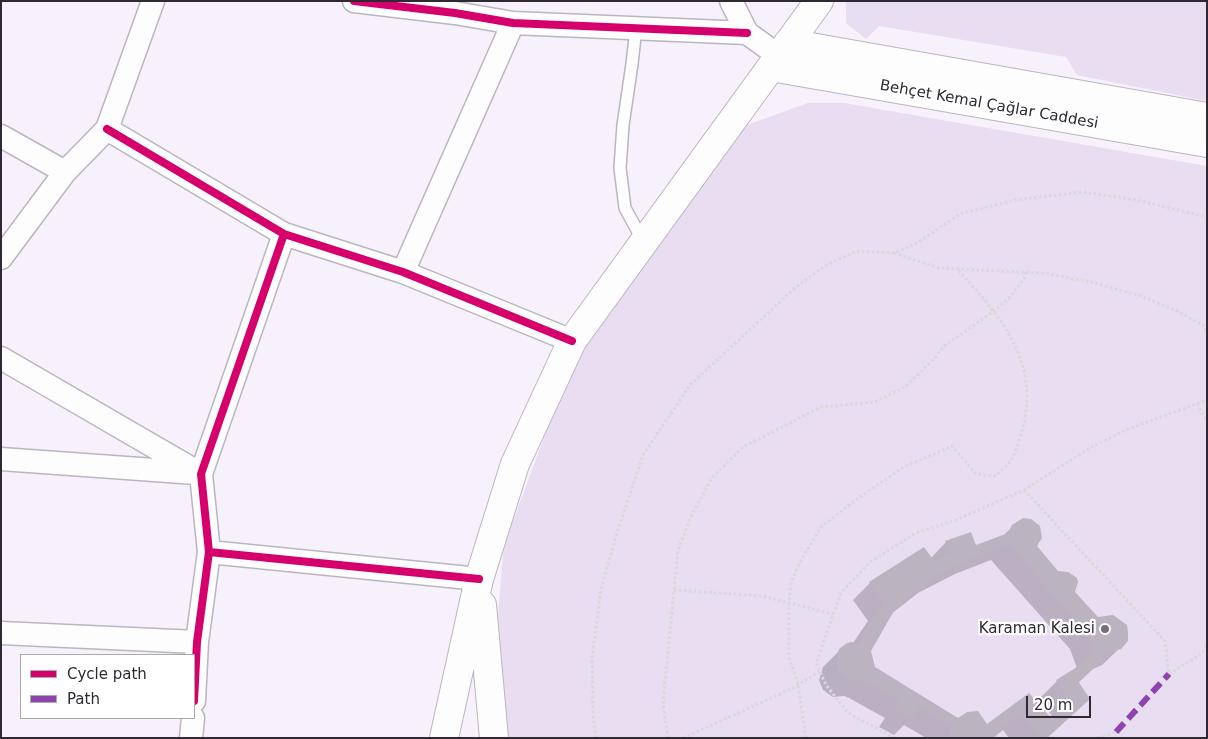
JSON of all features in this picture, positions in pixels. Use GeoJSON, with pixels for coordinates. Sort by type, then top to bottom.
{"type":"FeatureCollection","features":[{"type":"Feature","properties":{"kind":"main road"},"geometry":{"type":"LineString","coordinates":[[444,738],[479,579],[515,464],[572,341],[819,1]]}},
{"type":"Feature","properties":{"kind":"main road","name":"Behçet Kemal Çağlar Caddesi"},"geometry":{"type":"LineString","coordinates":[[780,56],[1207,117]]}},
{"type":"Feature","properties":{"kind":"main road","name":"Behçet Kemal Çağlar Caddesi"},"geometry":{"type":"LineString","coordinates":[[780,56],[1207,143]]}},
{"type":"Feature","properties":{"kind":"main road"},"geometry":{"type":"LineString","coordinates":[[479,579],[494,738]]}},
{"type":"Feature","properties":{"kind":"street"},"geometry":{"type":"LineString","coordinates":[[1,258],[65,172],[107,129],[153,1]]}},
{"type":"Feature","properties":{"kind":"street"},"geometry":{"type":"LineString","coordinates":[[354,1],[461,7],[513,23],[747,33]]}},
{"type":"Feature","properties":{"kind":"street"},"geometry":{"type":"LineString","coordinates":[[731,1],[747,33],[780,56]]}},
{"type":"Feature","properties":{"kind":"street"},"geometry":{"type":"LineString","coordinates":[[403,272],[513,23]]}},
{"type":"Feature","properties":{"kind":"street"},"geometry":{"type":"LineString","coordinates":[[107,129],[284,234],[403,272],[572,341]]}},
{"type":"Feature","properties":{"kind":"street"},"geometry":{"type":"LineString","coordinates":[[1,136],[65,172]]}},
{"type":"Feature","properties":{"kind":"street"},"geometry":{"type":"LineString","coordinates":[[195,687],[198,642],[209,552],[202,474],[284,234]]}},
{"type":"Feature","properties":{"kind":"street"},"geometry":{"type":"LineString","coordinates":[[1,358],[202,474]]}},
{"type":"Feature","properties":{"kind":"street"},"geometry":{"type":"LineString","coordinates":[[1,459],[202,474]]}},
{"type":"Feature","properties":{"kind":"street"},"geometry":{"type":"LineString","coordinates":[[209,552],[479,579]]}},
{"type":"Feature","properties":{"kind":"street"},"geometry":{"type":"LineString","coordinates":[[1,633],[198,642]]}},
{"type":"Feature","properties":{"kind":"street"},"geometry":{"type":"LineString","coordinates":[[192,738],[193,719]]}},
{"type":"Feature","properties":{"kind":"lane"},"geometry":{"type":"LineString","coordinates":[[636,28],[622,125],[620,168],[625,208],[644,242]]}},
{"type":"Feature","properties":{"kind":"path"},"geometry":{"type":"LineString","coordinates":[[894,253],[917,242],[960,214],[1015,200],[1083,192],[1136,200],[1207,217]]}},
{"type":"Feature","properties":{"kind":"path"},"geometry":{"type":"LineString","coordinates":[[596,738],[593,714],[592,657],[601,589],[616,536],[643,455],[690,385],[796,287],[828,264],[857,252],[894,253],[940,268],[1044,273],[1091,282],[1141,296],[1203,325],[1207,333]]}},
{"type":"Feature","properties":{"kind":"path"},"geometry":{"type":"LineString","coordinates":[[806,738],[798,684],[789,658],[789,603],[791,583],[798,566],[821,526],[904,467],[952,446],[976,474],[996,476],[1010,462],[1022,432],[1028,405],[1023,365],[1006,328],[994,311],[957,269]]}},
{"type":"Feature","properties":{"kind":"path"},"geometry":{"type":"LineString","coordinates":[[669,738],[663,702],[678,550],[692,514],[712,478],[743,447],[821,407],[875,402],[906,386],[934,359],[944,346],[994,311],[1010,297],[1025,278],[1026,272]]}},
{"type":"Feature","properties":{"kind":"path"},"geometry":{"type":"LineString","coordinates":[[895,738],[848,713],[826,685],[816,663],[841,593],[870,562],[916,533],[956,520],[1024,490],[1090,448],[1128,429],[1207,400]]}},
{"type":"Feature","properties":{"kind":"path"},"geometry":{"type":"LineString","coordinates":[[1197,404],[1207,421]]}},
{"type":"Feature","properties":{"kind":"path"},"geometry":{"type":"LineString","coordinates":[[1024,490],[1165,641],[1168,674],[1201,654],[1207,646]]}},
{"type":"Feature","properties":{"kind":"path"},"geometry":{"type":"LineString","coordinates":[[674,590],[762,596],[833,614]]}},
{"type":"Feature","properties":{"kind":"path"},"geometry":{"type":"LineString","coordinates":[[683,738],[798,684],[820,671]]}},
{"type":"Feature","properties":{"kind":"path"},"geometry":{"type":"LineString","coordinates":[[1098,738],[1116,732],[1114,738]]}},
{"type":"Feature","properties":{"kind":"shaded area"},"geometry":{"type":"Polygon","coordinates":[[[846,1],[1207,1],[1207,101],[1077,75],[1066,57],[879,26],[866,39],[846,23],[846,1]]]}},
{"type":"Feature","properties":{"kind":"shaded area","name":"Karaman Kalesi"},"geometry":{"type":"Polygon","coordinates":[[[808,103],[844,103],[1207,166],[1207,738],[503,738],[494,661],[504,545],[570,368],[612,302],[744,126],[808,103]]]}},
{"type":"Feature","properties":{"kind":"building","name":"Karaman Kalesi"},"geometry":{"type":"Polygon","coordinates":[[[1023,518],[1031,519],[1040,526],[1042,538],[1037,546],[1058,571],[1068,572],[1077,578],[1078,582],[1075,592],[1098,617],[1113,615],[1127,625],[1128,641],[1121,649],[1105,653],[1102,656],[1104,660],[1078,681],[1090,699],[1047,738],[1040,738],[1020,714],[990,738],[951,738],[950,732],[952,727],[919,707],[912,719],[895,709],[900,701],[866,681],[861,679],[850,680],[840,673],[836,662],[839,649],[847,643],[853,642],[857,645],[884,604],[869,582],[924,547],[934,561],[951,552],[945,541],[971,532],[976,545],[1008,533],[1012,525],[1023,518]],[[1008,544],[936,576],[895,609],[871,651],[875,667],[958,718],[967,712],[978,711],[987,724],[1029,693],[1052,719],[1069,700],[1056,680],[1074,669],[1094,652],[1086,632],[1008,544]]]}},
{"type":"Feature","properties":{"kind":"marked path"},"geometry":{"type":"LineString","coordinates":[[1116,732],[1169,674]]}},
{"type":"Feature","properties":{"kind":"cycle path"},"geometry":{"type":"LineString","coordinates":[[354,1],[455,13],[513,23],[747,33]]}},
{"type":"Feature","properties":{"kind":"cycle path"},"geometry":{"type":"LineString","coordinates":[[107,129],[284,234],[403,272],[572,341]]}},
{"type":"Feature","properties":{"kind":"cycle path"},"geometry":{"type":"LineString","coordinates":[[195,681],[197,642],[209,552],[201,474],[284,234]]}},
{"type":"Feature","properties":{"kind":"cycle path"},"geometry":{"type":"LineString","coordinates":[[209,552],[479,579]]}},
{"type":"Feature","properties":{"kind":"place","name":"Karaman Kalesi"},"geometry":{"type":"Point","coordinates":[1105,629]}}]}
